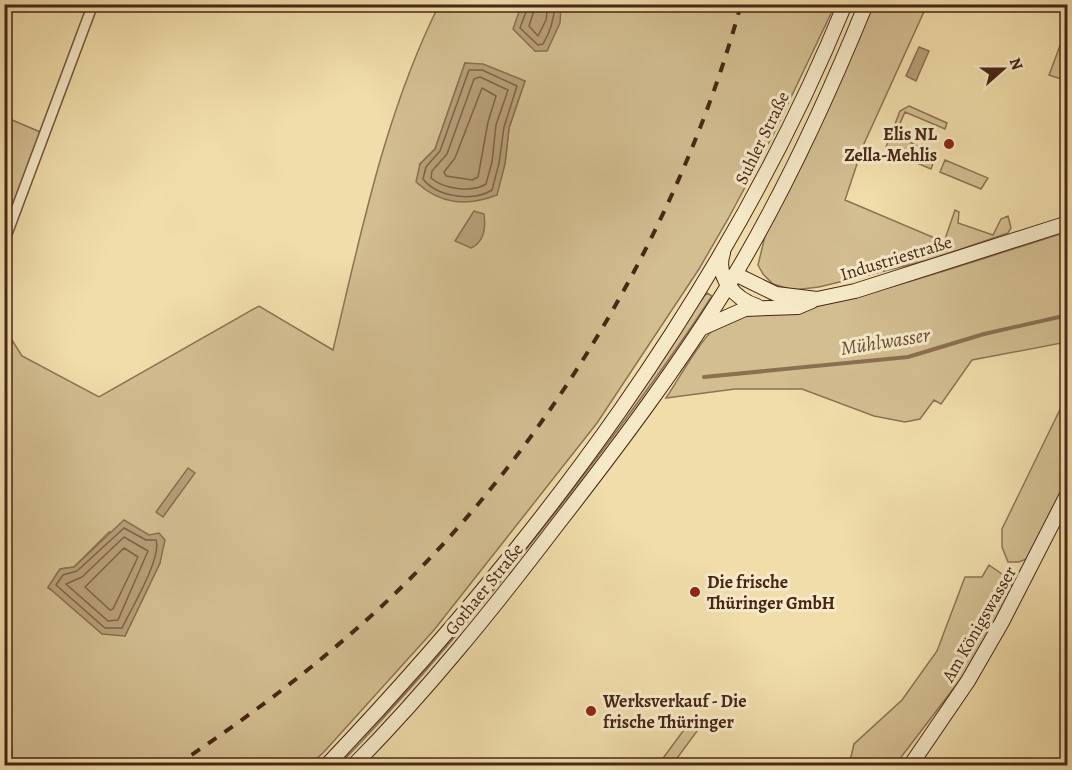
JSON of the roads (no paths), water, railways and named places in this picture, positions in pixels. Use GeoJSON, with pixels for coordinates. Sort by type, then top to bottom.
{"type":"FeatureCollection","features":[{"type":"Feature","properties":{"kind":"main road","name":"Suhler Straße"},"geometry":{"type":"LineString","coordinates":[[703,284],[727,245],[780,143],[845,4]]}},
{"type":"Feature","properties":{"kind":"main road"},"geometry":{"type":"LineString","coordinates":[[703,284],[729,278],[816,121],[866,4]]}},
{"type":"Feature","properties":{"kind":"main road","name":"Industriestraße"},"geometry":{"type":"LineString","coordinates":[[729,278],[776,294],[817,299],[855,291],[1068,223]]}},
{"type":"Feature","properties":{"kind":"main road"},"geometry":{"type":"LineString","coordinates":[[727,245],[722,256],[729,278],[744,302],[761,308]]}},
{"type":"Feature","properties":{"kind":"main road","name":"Gothaer Straße"},"geometry":{"type":"LineString","coordinates":[[352,765],[458,651],[633,426],[701,328],[729,278]]}},
{"type":"Feature","properties":{"kind":"main road","name":"Gothaer Straße"},"geometry":{"type":"LineString","coordinates":[[326,765],[442,641],[546,511],[604,432],[703,284]]}},
{"type":"Feature","properties":{"kind":"main road"},"geometry":{"type":"LineString","coordinates":[[701,328],[733,312],[761,308],[798,307],[817,299]]}},
{"type":"Feature","properties":{"kind":"main road","name":"Am Königswasser"},"geometry":{"type":"LineString","coordinates":[[910,765],[968,681],[1002,622],[1068,494]]}},
{"type":"Feature","properties":{"kind":"street"},"geometry":{"type":"LineString","coordinates":[[4,242],[93,4]]}},
{"type":"Feature","properties":{"kind":"water"},"geometry":{"type":"Polygon","coordinates":[[[525,5],[561,5],[560,23],[547,51],[535,51],[513,29],[520,9],[525,5]]]}},
{"type":"Feature","properties":{"kind":"water"},"geometry":{"type":"Polygon","coordinates":[[[919,47],[929,51],[916,81],[906,76],[919,47]]]}},
{"type":"Feature","properties":{"kind":"water"},"geometry":{"type":"Polygon","coordinates":[[[465,63],[483,64],[525,81],[509,128],[505,164],[497,195],[464,202],[434,195],[416,182],[420,164],[435,149],[465,63]]]}},
{"type":"Feature","properties":{"kind":"water"},"geometry":{"type":"Polygon","coordinates":[[[474,211],[484,214],[485,224],[479,242],[471,248],[455,241],[474,211]]]}},
{"type":"Feature","properties":{"kind":"water"},"geometry":{"type":"Polygon","coordinates":[[[188,468],[195,473],[163,517],[156,512],[188,468]]]}},
{"type":"Feature","properties":{"kind":"water"},"geometry":{"type":"Polygon","coordinates":[[[124,520],[149,535],[159,533],[165,540],[160,563],[125,636],[102,634],[48,587],[60,569],[74,567],[124,520]]]}},
{"type":"Feature","properties":{"kind":"water"},"geometry":{"type":"Polygon","coordinates":[[[4,742],[12,750],[12,760],[7,765],[5,765],[4,742]]]}},
{"type":"Feature","properties":{"kind":"waterway","name":"Mühlwasser"},"geometry":{"type":"LineString","coordinates":[[704,377],[908,357],[984,334],[1068,315]]}},
{"type":"Feature","properties":{"kind":"railway"},"geometry":{"type":"LineString","coordinates":[[175,766],[285,688],[347,637],[414,575],[477,505],[536,430],[589,349],[637,266],[679,179],[714,92],[741,4]]}},
{"type":"Feature","properties":{"kind":"place","name":"Elis NL Zella-Mehlis"},"geometry":{"type":"Point","coordinates":[949,144]}},
{"type":"Feature","properties":{"kind":"place","name":"Die frische Thüringer GmbH"},"geometry":{"type":"Point","coordinates":[695,592]}},
{"type":"Feature","properties":{"kind":"place","name":"Werksverkauf - Die frische Thüringer"},"geometry":{"type":"Point","coordinates":[591,711]}}]}
